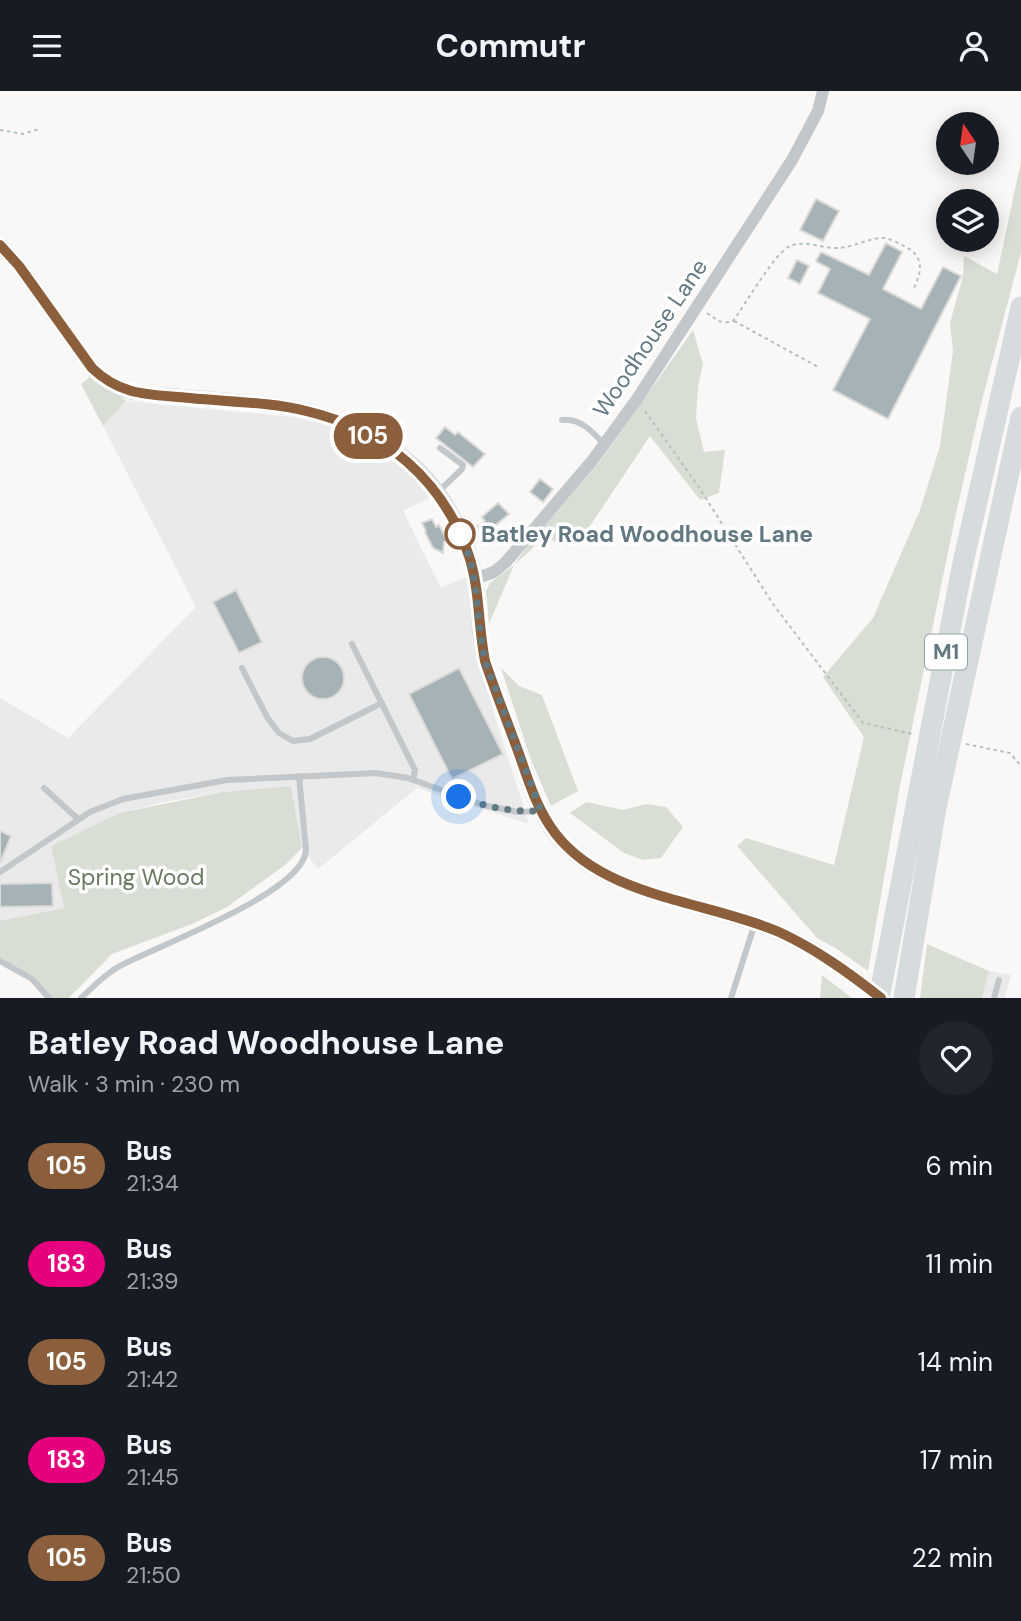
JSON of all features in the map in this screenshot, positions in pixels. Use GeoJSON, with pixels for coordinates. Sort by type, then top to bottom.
{"type":"FeatureCollection","features":[{"type":"Feature","properties":{"kind":"highway","name":"M1"},"geometry":{"type":"LineString","coordinates":[[880,998],[963,563],[1021,307]]}},
{"type":"Feature","properties":{"kind":"highway","name":"M1"},"geometry":{"type":"LineString","coordinates":[[904,998],[936,808],[1021,417]]}},
{"type":"Feature","properties":{"kind":"street","name":"Woodhouse Lane"},"geometry":{"type":"LineString","coordinates":[[475,579],[494,572],[506,562],[604,444],[637,399],[792,160],[818,111],[823,91]]}},
{"type":"Feature","properties":{"kind":"street"},"geometry":{"type":"LineString","coordinates":[[0,245],[19,266],[92,368],[106,382],[125,390],[305,411],[337,420],[360,431],[416,468],[447,507],[460,533],[475,579],[485,661],[541,811],[554,832],[573,853],[599,871],[648,890],[755,923],[809,948],[842,968],[880,998]]}},
{"type":"Feature","properties":{"kind":"lane"},"geometry":{"type":"LineString","coordinates":[[562,420],[572,419],[584,425],[604,444]]}},
{"type":"Feature","properties":{"kind":"lane"},"geometry":{"type":"LineString","coordinates":[[436,493],[463,465],[440,448]]}},
{"type":"Feature","properties":{"kind":"lane"},"geometry":{"type":"LineString","coordinates":[[352,644],[415,770],[413,780]]}},
{"type":"Feature","properties":{"kind":"lane"},"geometry":{"type":"LineString","coordinates":[[242,668],[267,717],[279,733],[293,741],[310,739],[382,703]]}},
{"type":"Feature","properties":{"kind":"lane"},"geometry":{"type":"LineString","coordinates":[[0,872],[78,819],[123,799],[227,780],[376,773],[413,780],[482,805],[518,812],[541,811]]}},
{"type":"Feature","properties":{"kind":"lane"},"geometry":{"type":"LineString","coordinates":[[80,998],[117,968],[252,904],[291,875],[306,856],[299,776]]}},
{"type":"Feature","properties":{"kind":"lane"},"geometry":{"type":"LineString","coordinates":[[44,788],[78,819]]}},
{"type":"Feature","properties":{"kind":"lane"},"geometry":{"type":"LineString","coordinates":[[731,998],[755,923]]}},
{"type":"Feature","properties":{"kind":"lane"},"geometry":{"type":"LineString","coordinates":[[0,961],[32,979],[49,998]]}},
{"type":"Feature","properties":{"kind":"lane"},"geometry":{"type":"LineString","coordinates":[[994,998],[999,981]]}},
{"type":"Feature","properties":{"kind":"path"},"geometry":{"type":"LineString","coordinates":[[0,130],[23,134],[39,129]]}},
{"type":"Feature","properties":{"kind":"path"},"geometry":{"type":"LineString","coordinates":[[697,306],[720,322],[726,324],[733,321],[781,253],[797,244],[808,243],[834,248],[853,247],[882,238],[889,239],[916,252],[921,274],[913,290]]}},
{"type":"Feature","properties":{"kind":"path"},"geometry":{"type":"LineString","coordinates":[[733,321],[820,369]]}},
{"type":"Feature","properties":{"kind":"path"},"geometry":{"type":"LineString","coordinates":[[637,399],[698,486],[773,604],[863,723],[881,727]]}},
{"type":"Feature","properties":{"kind":"path"},"geometry":{"type":"LineString","coordinates":[[1010,753],[1021,766]]}},
{"type":"Feature","properties":{"kind":"shaded area"},"geometry":{"type":"Polygon","coordinates":[[[126,401],[293,417],[334,426],[360,439],[403,468],[431,497],[403,511],[441,588],[468,576],[473,647],[529,824],[417,788],[318,869],[302,848],[291,786],[223,792],[164,802],[119,813],[51,846],[64,908],[0,922],[0,698],[68,738],[196,607],[103,426],[126,401]]]}},
{"type":"Feature","properties":{"kind":"shaded area"},"geometry":{"type":"Polygon","coordinates":[[[989,971],[1011,975],[1005,998],[982,998],[989,971]]]}},
{"type":"Feature","properties":{"kind":"green space"},"geometry":{"type":"Polygon","coordinates":[[[1021,161],[1021,252],[980,408],[955,518],[899,791],[868,971],[817,938],[737,846],[746,838],[834,865],[864,737],[823,677],[873,618],[920,510],[940,446],[953,351],[950,323],[963,276],[964,256],[997,274],[1021,161]]]}},
{"type":"Feature","properties":{"kind":"green space"},"geometry":{"type":"Polygon","coordinates":[[[693,330],[703,364],[696,418],[704,452],[725,450],[719,493],[700,500],[650,436],[586,532],[566,546],[542,536],[514,565],[598,464],[693,330]]]}},
{"type":"Feature","properties":{"kind":"green space"},"geometry":{"type":"Polygon","coordinates":[[[90,377],[126,401],[103,426],[81,384],[90,377]]]}},
{"type":"Feature","properties":{"kind":"green space"},"geometry":{"type":"Polygon","coordinates":[[[514,565],[489,624],[486,591],[490,583],[514,565]]]}},
{"type":"Feature","properties":{"kind":"green space"},"geometry":{"type":"Polygon","coordinates":[[[501,668],[519,686],[542,695],[578,791],[551,806],[531,760],[501,668]]]}},
{"type":"Feature","properties":{"kind":"green space","name":"Spring Wood"},"geometry":{"type":"Polygon","coordinates":[[[291,786],[302,848],[285,865],[227,907],[192,924],[112,954],[69,998],[51,998],[32,979],[0,963],[0,921],[64,908],[51,846],[119,813],[223,792],[291,786]]]}},
{"type":"Feature","properties":{"kind":"green space"},"geometry":{"type":"Polygon","coordinates":[[[586,802],[623,810],[646,804],[666,807],[683,827],[661,858],[643,860],[624,853],[570,813],[586,802]]]}},
{"type":"Feature","properties":{"kind":"green space"},"geometry":{"type":"Polygon","coordinates":[[[927,944],[989,971],[982,998],[920,998],[927,944]]]}},
{"type":"Feature","properties":{"kind":"green space"},"geometry":{"type":"Polygon","coordinates":[[[822,975],[852,998],[820,998],[822,975]]]}},
{"type":"Feature","properties":{"kind":"building"},"geometry":{"type":"Polygon","coordinates":[[[816,199],[839,211],[823,241],[800,230],[816,199]]]}},
{"type":"Feature","properties":{"kind":"building"},"geometry":{"type":"Polygon","coordinates":[[[886,243],[902,252],[883,289],[921,309],[943,267],[961,276],[888,419],[833,390],[870,319],[818,293],[830,269],[816,261],[821,252],[869,275],[886,243]]]}},
{"type":"Feature","properties":{"kind":"building"},"geometry":{"type":"Polygon","coordinates":[[[797,260],[809,266],[800,284],[788,278],[797,260]]]}},
{"type":"Feature","properties":{"kind":"building"},"geometry":{"type":"Polygon","coordinates":[[[445,427],[455,435],[458,432],[485,454],[473,467],[436,438],[445,427]]]}},
{"type":"Feature","properties":{"kind":"building"},"geometry":{"type":"Polygon","coordinates":[[[540,479],[553,489],[543,502],[530,492],[540,479]]]}},
{"type":"Feature","properties":{"kind":"building"},"geometry":{"type":"Polygon","coordinates":[[[498,503],[509,514],[485,534],[478,526],[485,521],[482,517],[498,503]]]}},
{"type":"Feature","properties":{"kind":"building"},"geometry":{"type":"Polygon","coordinates":[[[432,519],[436,527],[439,525],[447,541],[444,542],[443,553],[433,548],[422,523],[432,519]]]}},
{"type":"Feature","properties":{"kind":"building"},"geometry":{"type":"Polygon","coordinates":[[[236,590],[262,642],[239,653],[213,602],[236,590]]]}},
{"type":"Feature","properties":{"kind":"building"},"geometry":{"type":"Polygon","coordinates":[[[323,657],[338,663],[344,678],[338,693],[323,699],[308,693],[302,678],[308,663],[323,657]]]}},
{"type":"Feature","properties":{"kind":"building"},"geometry":{"type":"Polygon","coordinates":[[[459,668],[503,754],[452,779],[409,694],[459,668]]]}},
{"type":"Feature","properties":{"kind":"building"},"geometry":{"type":"Polygon","coordinates":[[[0,831],[11,836],[0,863],[0,831]]]}},
{"type":"Feature","properties":{"kind":"building"},"geometry":{"type":"Polygon","coordinates":[[[52,883],[53,906],[0,907],[0,884],[52,883]]]}},
{"type":"Feature","properties":{"kind":"bus line","name":"105"},"geometry":{"type":"LineString","coordinates":[[0,245],[19,266],[92,368],[106,382],[125,390],[152,394],[305,411],[337,420],[360,431],[416,468],[447,507],[460,533],[476,584],[485,661],[538,806],[554,832],[573,853],[599,871],[626,883],[779,932],[842,968],[881,998]]}},
{"type":"Feature","properties":{"kind":"place","name":"Batley Road Woodhouse Lane"},"geometry":{"type":"Point","coordinates":[460,534]}},
{"type":"Feature","properties":{"kind":"route"},"geometry":{"type":"LineString","coordinates":[[459,797],[518,812],[541,811],[485,661],[476,584],[460,534]]}}]}
